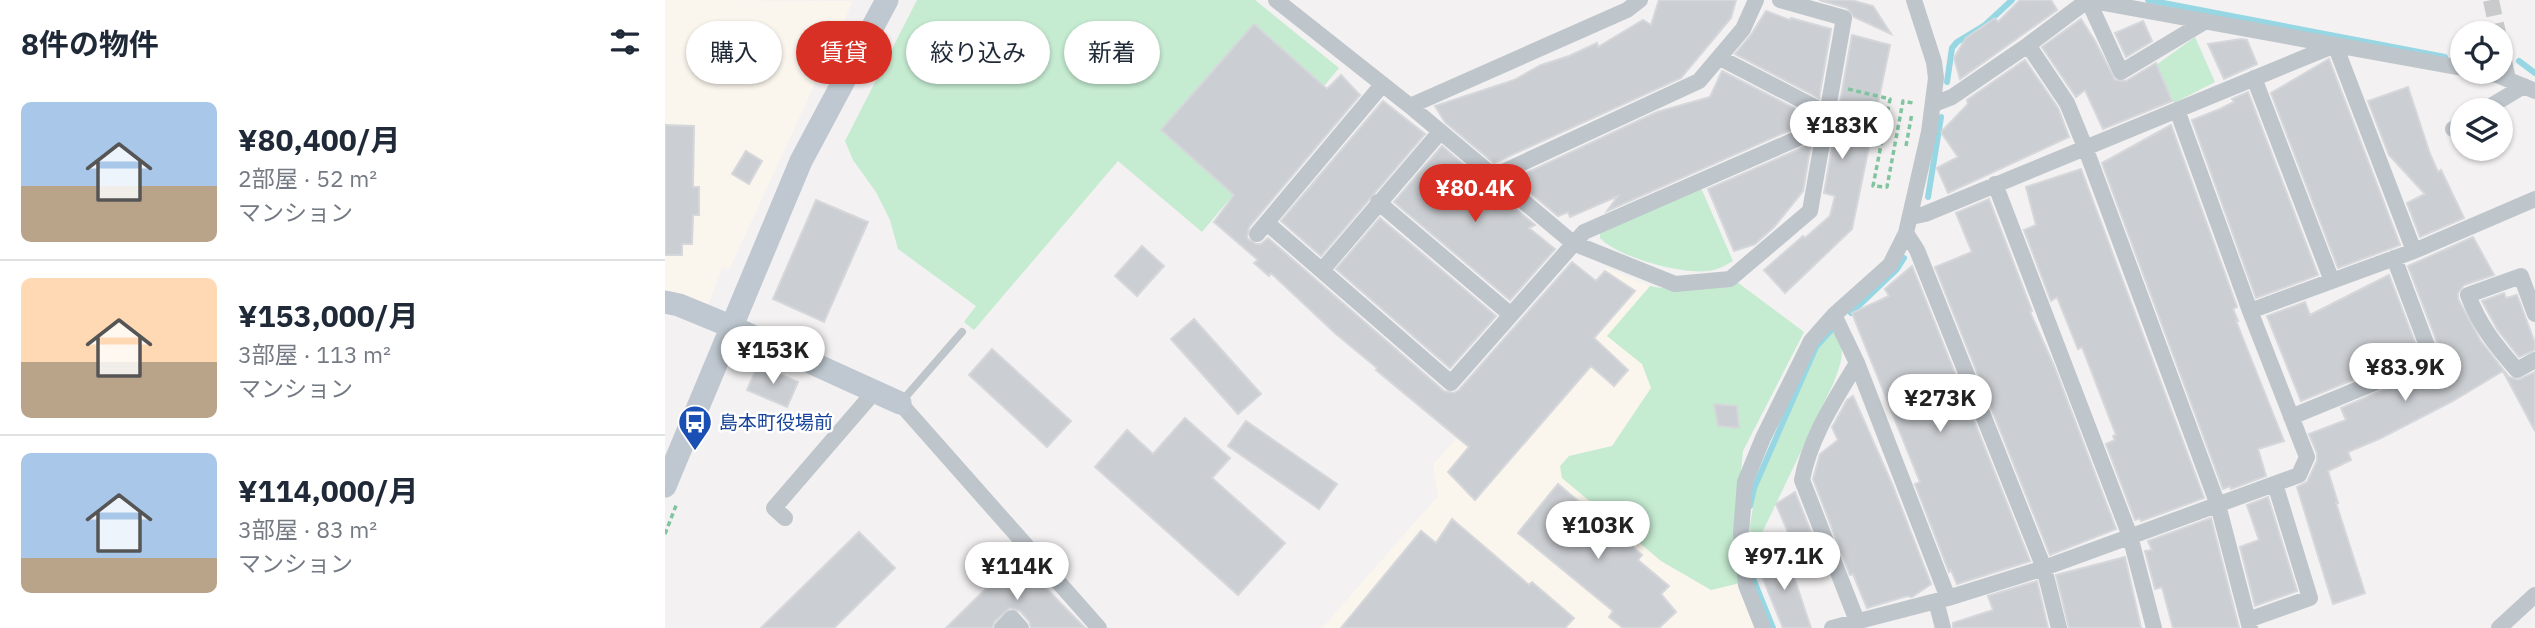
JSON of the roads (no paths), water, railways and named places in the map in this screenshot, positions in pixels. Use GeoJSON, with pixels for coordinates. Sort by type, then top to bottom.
{"type":"FeatureCollection","features":[{"type":"Feature","properties":{"kind":"street"},"geometry":{"type":"LineString","coordinates":[[665,486],[801,161],[887,0]]}},
{"type":"Feature","properties":{"kind":"street"},"geometry":{"type":"LineString","coordinates":[[1276,0],[1410,106],[1573,243],[1675,284],[1730,279],[1810,211],[1843,18],[1780,0]]}},
{"type":"Feature","properties":{"kind":"street"},"geometry":{"type":"LineString","coordinates":[[1410,106],[1627,10],[1640,0]]}},
{"type":"Feature","properties":{"kind":"street"},"geometry":{"type":"LineString","coordinates":[[1492,177],[1699,81],[1743,29],[1756,0]]}},
{"type":"Feature","properties":{"kind":"street"},"geometry":{"type":"LineString","coordinates":[[1763,628],[1746,585],[1741,533],[1745,482],[1763,438],[1811,341],[1834,314],[1890,265],[1909,225],[1934,104],[1936,78],[1934,61],[1914,0]]}},
{"type":"Feature","properties":{"kind":"street"},"geometry":{"type":"LineString","coordinates":[[1934,104],[1952,97],[2028,45],[2087,0],[2450,66]]}},
{"type":"Feature","properties":{"kind":"street"},"geometry":{"type":"LineString","coordinates":[[2087,0],[2121,72],[2206,22]]}},
{"type":"Feature","properties":{"kind":"street"},"geometry":{"type":"LineString","coordinates":[[2028,45],[2067,103],[2085,147],[2218,505],[2249,624],[2310,598],[2275,484]]}},
{"type":"Feature","properties":{"kind":"street"},"geometry":{"type":"LineString","coordinates":[[1909,225],[1925,214],[1995,184],[2335,45]]}},
{"type":"Feature","properties":{"kind":"street"},"geometry":{"type":"LineString","coordinates":[[2335,45],[2414,251]]}},
{"type":"Feature","properties":{"kind":"street"},"geometry":{"type":"LineString","coordinates":[[1720,58],[1825,120]]}},
{"type":"Feature","properties":{"kind":"street"},"geometry":{"type":"LineString","coordinates":[[2254,78],[2332,281]]}},
{"type":"Feature","properties":{"kind":"street"},"geometry":{"type":"LineString","coordinates":[[1382,85],[1262,228],[1323,269],[1451,383],[1584,232],[1825,120]]}},
{"type":"Feature","properties":{"kind":"street"},"geometry":{"type":"LineString","coordinates":[[2509,98],[2529,88]]}},
{"type":"Feature","properties":{"kind":"street"},"geometry":{"type":"LineString","coordinates":[[1857,363],[1825,415],[1805,463],[1802,480],[1845,625],[1942,600],[2044,568],[2299,475],[2307,457],[2250,311],[2177,110]]}},
{"type":"Feature","properties":{"kind":"street"},"geometry":{"type":"LineString","coordinates":[[1323,269],[1440,132]]}},
{"type":"Feature","properties":{"kind":"street"},"geometry":{"type":"LineString","coordinates":[[1995,184],[2130,536],[2154,628]]}},
{"type":"Feature","properties":{"kind":"street"},"geometry":{"type":"LineString","coordinates":[[2250,311],[2414,251],[2535,199]]}},
{"type":"Feature","properties":{"kind":"street"},"geometry":{"type":"LineString","coordinates":[[1378,202],[1511,314]]}},
{"type":"Feature","properties":{"kind":"street"},"geometry":{"type":"LineString","coordinates":[[1909,225],[2044,568],[2059,628]]}},
{"type":"Feature","properties":{"kind":"street"},"geometry":{"type":"LineString","coordinates":[[2291,417],[2432,359],[2394,258]]}},
{"type":"Feature","properties":{"kind":"street"},"geometry":{"type":"LineString","coordinates":[[2535,314],[2521,276],[2468,295],[2476,317],[2517,370],[2535,360]]}},
{"type":"Feature","properties":{"kind":"street"},"geometry":{"type":"LineString","coordinates":[[665,302],[730,326],[900,403],[1099,628]]}},
{"type":"Feature","properties":{"kind":"street"},"geometry":{"type":"LineString","coordinates":[[1834,314],[1857,363],[1942,600],[1943,628]]}},
{"type":"Feature","properties":{"kind":"street"},"geometry":{"type":"LineString","coordinates":[[773,508],[876,391]]}},
{"type":"Feature","properties":{"kind":"street"},"geometry":{"type":"LineString","coordinates":[[2499,628],[2535,595]]}},
{"type":"Feature","properties":{"kind":"street"},"geometry":{"type":"LineString","coordinates":[[1002,628],[1011,618],[1021,628]]}},
{"type":"Feature","properties":{"kind":"lane"},"geometry":{"type":"LineString","coordinates":[[900,403],[962,332]]}},
{"type":"Feature","properties":{"kind":"waterway"},"geometry":{"type":"LineString","coordinates":[[1947,82],[1952,48],[1985,25],[2012,0]]}},
{"type":"Feature","properties":{"kind":"waterway"},"geometry":{"type":"LineString","coordinates":[[2148,0],[2445,57]]}},
{"type":"Feature","properties":{"kind":"waterway"},"geometry":{"type":"LineString","coordinates":[[2519,61],[2535,73]]}},
{"type":"Feature","properties":{"kind":"waterway"},"geometry":{"type":"LineString","coordinates":[[1928,197],[1941,117]]}},
{"type":"Feature","properties":{"kind":"waterway"},"geometry":{"type":"LineString","coordinates":[[1851,313],[1897,269],[1904,258]]}},
{"type":"Feature","properties":{"kind":"waterway"},"geometry":{"type":"LineString","coordinates":[[1750,506],[1754,488],[1816,347],[1833,328]]}},
{"type":"Feature","properties":{"kind":"waterway"},"geometry":{"type":"LineString","coordinates":[[1752,576],[1773,628]]}},
{"type":"Feature","properties":{"kind":"tunnel"},"geometry":{"type":"LineString","coordinates":[[2491,0],[2495,21]]}},
{"type":"Feature","properties":{"kind":"place","name":"島本町役場前"},"geometry":{"type":"Point","coordinates":[695,452]}}]}
